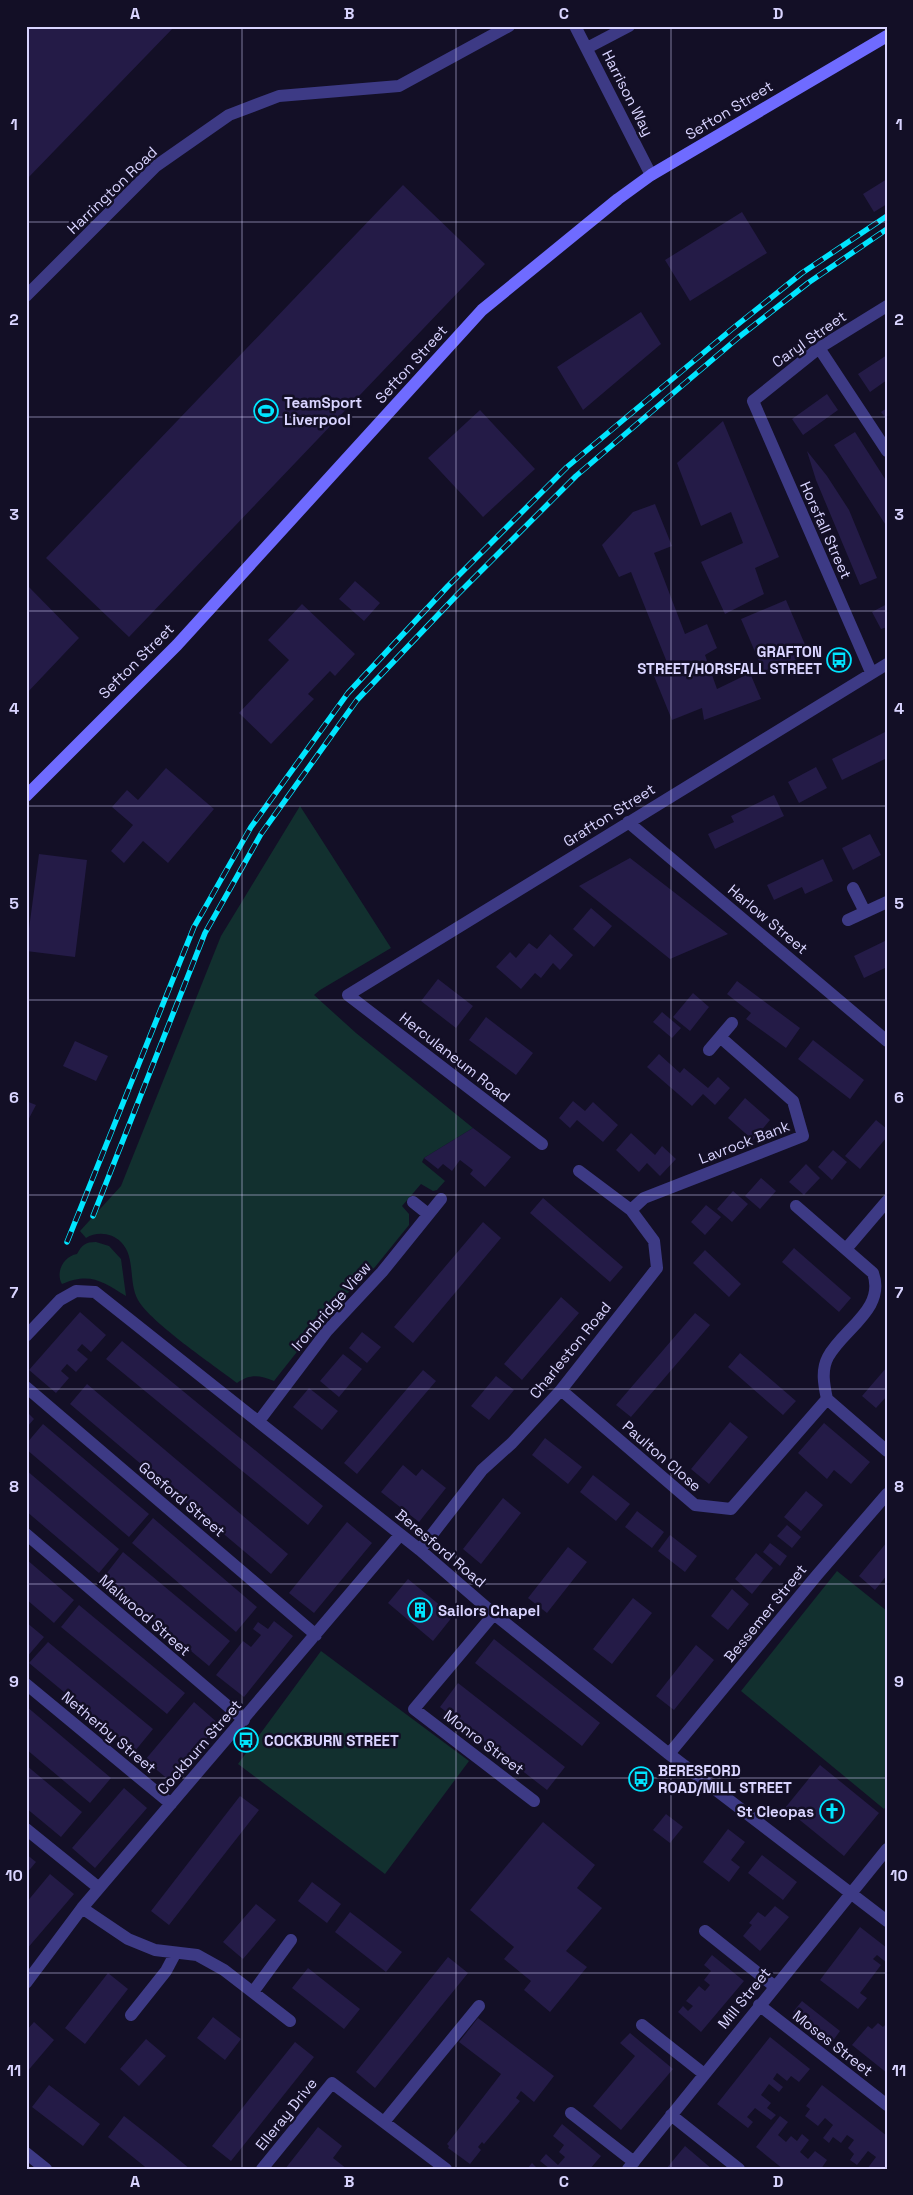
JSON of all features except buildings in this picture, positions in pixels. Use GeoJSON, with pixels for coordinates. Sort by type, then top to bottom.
{"type":"FeatureCollection","features":[{"type":"Feature","properties":{"kind":"street","name":"Harrington Road"},"geometry":{"type":"LineString","coordinates":[[26,296],[156,166],[229,115],[279,96],[399,86],[509,26]]}},
{"type":"Feature","properties":{"kind":"street","name":"Harrison Way"},"geometry":{"type":"LineString","coordinates":[[575,26],[651,175]]}},
{"type":"Feature","properties":{"kind":"street"},"geometry":{"type":"LineString","coordinates":[[586,48],[629,26]]}},
{"type":"Feature","properties":{"kind":"street","name":"Sefton Street"},"geometry":{"type":"LineString","coordinates":[[26,796],[177,645],[482,310],[618,199],[651,175],[887,36]]}},
{"type":"Feature","properties":{"kind":"street","name":"Caryl Street"},"geometry":{"type":"LineString","coordinates":[[752,401],[819,348],[887,306]]}},
{"type":"Feature","properties":{"kind":"street"},"geometry":{"type":"LineString","coordinates":[[819,348],[887,450]]}},
{"type":"Feature","properties":{"kind":"street","name":"Horsfall Street"},"geometry":{"type":"LineString","coordinates":[[752,401],[871,672]]}},
{"type":"Feature","properties":{"kind":"street","name":"Grafton Street"},"geometry":{"type":"LineString","coordinates":[[348,995],[871,672],[887,664]]}},
{"type":"Feature","properties":{"kind":"street","name":"Harlow Street"},"geometry":{"type":"LineString","coordinates":[[628,822],[887,1041]]}},
{"type":"Feature","properties":{"kind":"street"},"geometry":{"type":"LineString","coordinates":[[853,888],[865,912]]}},
{"type":"Feature","properties":{"kind":"street"},"geometry":{"type":"LineString","coordinates":[[848,920],[887,902]]}},
{"type":"Feature","properties":{"kind":"street","name":"Herculaneum Road"},"geometry":{"type":"LineString","coordinates":[[348,995],[542,1144]]}},
{"type":"Feature","properties":{"kind":"street"},"geometry":{"type":"LineString","coordinates":[[710,1050],[732,1023]]}},
{"type":"Feature","properties":{"kind":"street","name":"Lavrock Bank"},"geometry":{"type":"LineString","coordinates":[[632,1210],[644,1198],[803,1136],[793,1101],[720,1037]]}},
{"type":"Feature","properties":{"kind":"street","name":"Charleston Road"},"geometry":{"type":"LineString","coordinates":[[420,1550],[482,1470],[512,1443],[561,1390],[657,1268],[654,1241],[632,1210],[579,1171]]}},
{"type":"Feature","properties":{"kind":"street","name":"Ironbridge View"},"geometry":{"type":"LineString","coordinates":[[260,1421],[327,1331],[382,1272],[441,1199]]}},
{"type":"Feature","properties":{"kind":"street"},"geometry":{"type":"LineString","coordinates":[[846,1249],[887,1201]]}},
{"type":"Feature","properties":{"kind":"street"},"geometry":{"type":"LineString","coordinates":[[413,1202],[428,1214]]}},
{"type":"Feature","properties":{"kind":"street"},"geometry":{"type":"LineString","coordinates":[[796,1206],[873,1273],[876,1282],[874,1301],[828,1357],[824,1379],[827,1398],[887,1451]]}},
{"type":"Feature","properties":{"kind":"street","name":"Beresford Road"},"geometry":{"type":"LineString","coordinates":[[26,1336],[60,1300],[76,1291],[95,1292],[260,1421],[420,1550],[494,1614],[669,1754],[887,1921]]}},
{"type":"Feature","properties":{"kind":"street","name":"Gosford Street"},"geometry":{"type":"LineString","coordinates":[[26,1387],[316,1635]]}},
{"type":"Feature","properties":{"kind":"street","name":"Paulton Close"},"geometry":{"type":"LineString","coordinates":[[561,1390],[695,1505],[731,1509],[827,1398]]}},
{"type":"Feature","properties":{"kind":"street","name":"Bessemer Street"},"geometry":{"type":"LineString","coordinates":[[669,1754],[817,1575],[887,1494]]}},
{"type":"Feature","properties":{"kind":"street","name":"Malwood Street"},"geometry":{"type":"LineString","coordinates":[[26,1534],[244,1720]]}},
{"type":"Feature","properties":{"kind":"street","name":"Cockburn Street"},"geometry":{"type":"LineString","coordinates":[[27,1980],[82,1908],[400,1535]]}},
{"type":"Feature","properties":{"kind":"street","name":"Monro Street"},"geometry":{"type":"LineString","coordinates":[[494,1614],[414,1709],[534,1801]]}},
{"type":"Feature","properties":{"kind":"street","name":"Netherby Street"},"geometry":{"type":"LineString","coordinates":[[26,1684],[171,1804]]}},
{"type":"Feature","properties":{"kind":"street"},"geometry":{"type":"LineString","coordinates":[[26,1829],[99,1888]]}},
{"type":"Feature","properties":{"kind":"street","name":"Mill Street"},"geometry":{"type":"LineString","coordinates":[[631,2165],[850,1892],[887,1849]]}},
{"type":"Feature","properties":{"kind":"street"},"geometry":{"type":"LineString","coordinates":[[82,1908],[128,1939],[155,1950],[175,1954],[197,1955],[224,1970],[290,2021]]}},
{"type":"Feature","properties":{"kind":"street"},"geometry":{"type":"LineString","coordinates":[[705,1931],[774,1986]]}},
{"type":"Feature","properties":{"kind":"street"},"geometry":{"type":"LineString","coordinates":[[253,1992],[291,1940]]}},
{"type":"Feature","properties":{"kind":"street"},"geometry":{"type":"LineString","coordinates":[[131,2015],[166,1971],[175,1954]]}},
{"type":"Feature","properties":{"kind":"street"},"geometry":{"type":"LineString","coordinates":[[384,2122],[479,2006]]}},
{"type":"Feature","properties":{"kind":"street","name":"Moses Street"},"geometry":{"type":"LineString","coordinates":[[759,2006],[887,2106]]}},
{"type":"Feature","properties":{"kind":"street"},"geometry":{"type":"LineString","coordinates":[[642,2025],[704,2074]]}},
{"type":"Feature","properties":{"kind":"street","name":"Elleray Drive"},"geometry":{"type":"LineString","coordinates":[[262,2169],[332,2083],[446,2169]]}},
{"type":"Feature","properties":{"kind":"street"},"geometry":{"type":"LineString","coordinates":[[571,2113],[631,2165]]}},
{"type":"Feature","properties":{"kind":"street"},"geometry":{"type":"LineString","coordinates":[[671,2115],[739,2169]]}},
{"type":"Feature","properties":{"kind":"street"},"geometry":{"type":"LineString","coordinates":[[26,2153],[46,2169]]}},
{"type":"Feature","properties":{"kind":"green space"},"geometry":{"type":"Polygon","coordinates":[[[300,806],[391,948],[314,995],[356,1033],[473,1128],[424,1158],[422,1162],[445,1181],[437,1190],[433,1191],[421,1184],[402,1206],[409,1214],[409,1225],[375,1267],[330,1310],[274,1381],[255,1376],[237,1383],[169,1332],[145,1309],[135,1293],[129,1255],[121,1242],[104,1234],[95,1234],[86,1238],[80,1231],[121,1186],[221,936],[300,806]]]}},
{"type":"Feature","properties":{"kind":"green space"},"geometry":{"type":"Polygon","coordinates":[[[96,1242],[109,1246],[121,1259],[126,1296],[103,1282],[95,1280],[80,1279],[62,1284],[60,1270],[65,1261],[72,1255],[77,1254],[84,1245],[96,1242]]]}},
{"type":"Feature","properties":{"kind":"green space"},"geometry":{"type":"Polygon","coordinates":[[[837,1571],[887,1611],[887,1805],[884,1809],[741,1691],[837,1571]]]}},
{"type":"Feature","properties":{"kind":"green space"},"geometry":{"type":"Polygon","coordinates":[[[321,1651],[469,1761],[385,1874],[238,1764],[321,1651]]]}},
{"type":"Feature","properties":{"kind":"railway"},"geometry":{"type":"LineString","coordinates":[[67,1242],[194,927],[251,827],[348,693],[448,586],[567,467],[802,273],[887,216]]}},
{"type":"Feature","properties":{"kind":"railway"},"geometry":{"type":"LineString","coordinates":[[93,1216],[205,933],[261,834],[357,700],[457,595],[576,476],[739,337],[808,283],[887,229]]}},
{"type":"Feature","properties":{"kind":"place","name":"TeamSport Liverpool"},"geometry":{"type":"Point","coordinates":[266,411]}},
{"type":"Feature","properties":{"kind":"place","name":"GRAFTON STREET/HORSFALL STREET"},"geometry":{"type":"Point","coordinates":[839,660]}},
{"type":"Feature","properties":{"kind":"place","name":"Sailors Chapel"},"geometry":{"type":"Point","coordinates":[420,1610]}},
{"type":"Feature","properties":{"kind":"place","name":"COCKBURN STREET"},"geometry":{"type":"Point","coordinates":[246,1740]}},
{"type":"Feature","properties":{"kind":"place","name":"BERESFORD ROAD/MILL STREET"},"geometry":{"type":"Point","coordinates":[641,1779]}},
{"type":"Feature","properties":{"kind":"place","name":"St Cleopas"},"geometry":{"type":"Point","coordinates":[832,1811]}}]}
